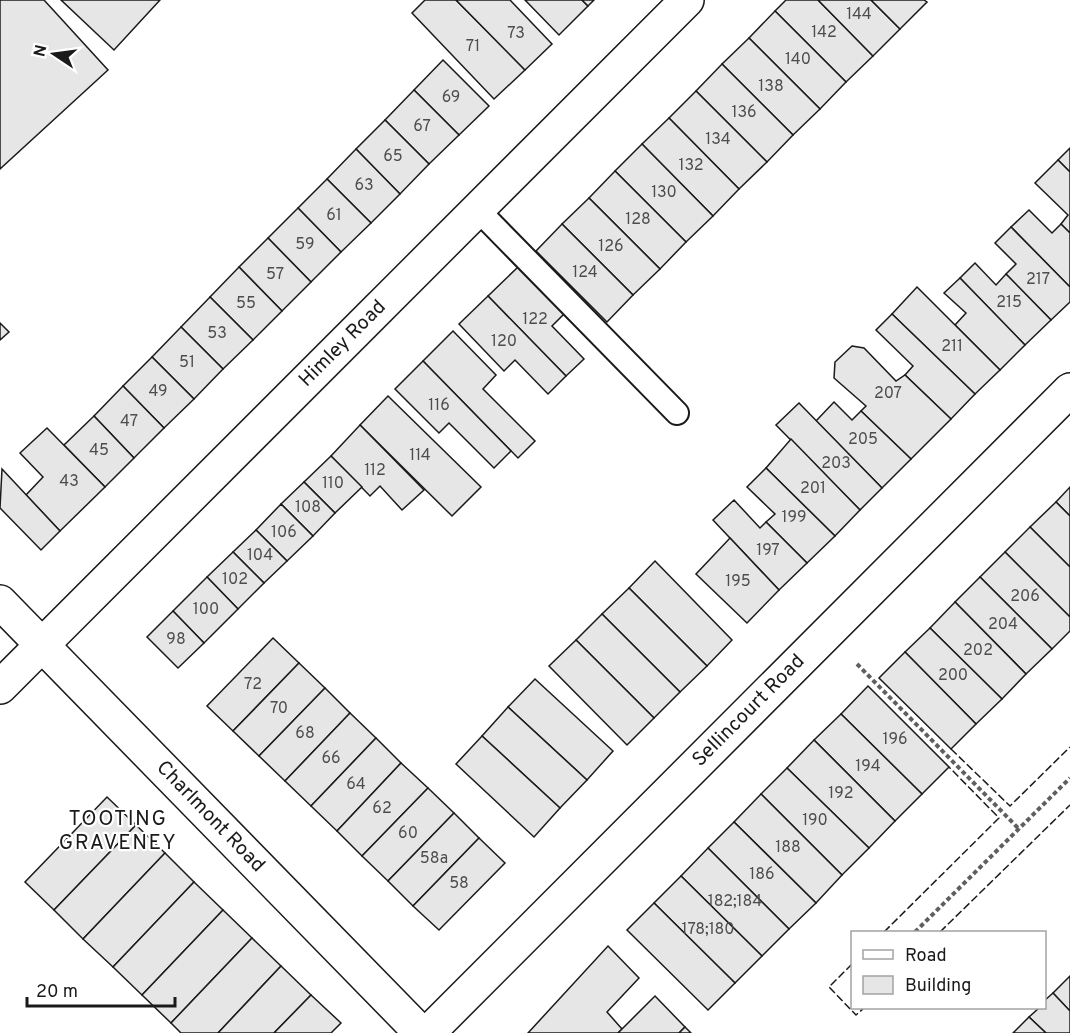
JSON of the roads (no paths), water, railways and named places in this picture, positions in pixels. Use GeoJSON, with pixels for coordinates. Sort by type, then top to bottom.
{"type":"FeatureCollection","features":[{"type":"Feature","properties":{"kind":"street","name":"Himley Road"},"geometry":{"type":"LineString","coordinates":[[0,687],[687,0]]}},
{"type":"Feature","properties":{"kind":"street","name":"Sellincourt Road"},"geometry":{"type":"LineString","coordinates":[[428,1033],[1070,390]]}},
{"type":"Feature","properties":{"kind":"street","name":"Charlmont Road"},"geometry":{"type":"LineString","coordinates":[[0,602],[421,1033]]}},
{"type":"Feature","properties":{"kind":"lane"},"geometry":{"type":"LineString","coordinates":[[478,210],[676,413]]}},
{"type":"Feature","properties":{"kind":"district","name":"TOOTING GRAVENEY"},"geometry":{"type":"Point","coordinates":[118,831]}}]}
